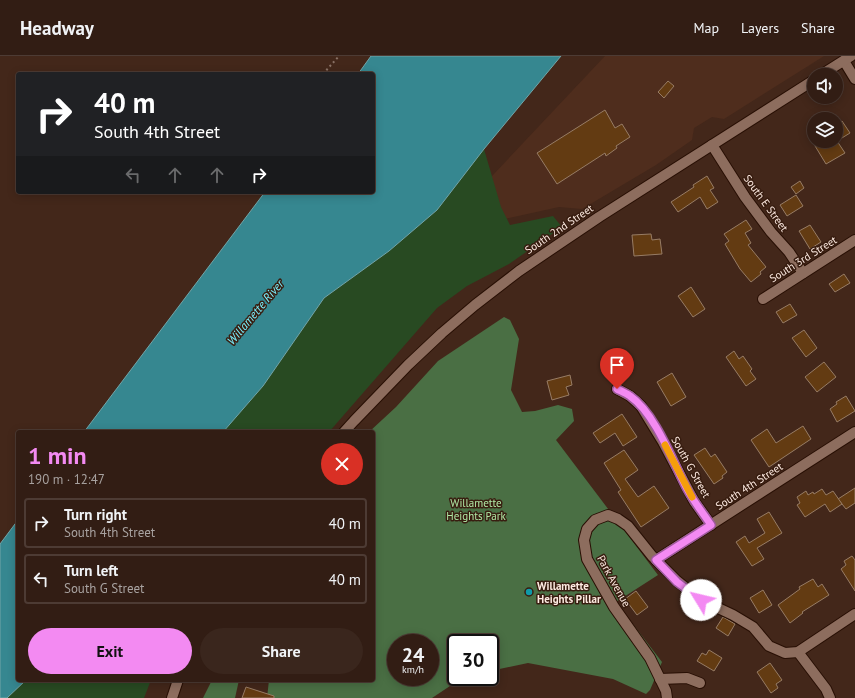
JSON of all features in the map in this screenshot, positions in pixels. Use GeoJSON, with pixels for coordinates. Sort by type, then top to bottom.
{"type":"FeatureCollection","features":[{"type":"Feature","properties":{"kind":"street"},"geometry":{"type":"LineString","coordinates":[[832,68],[847,58],[855,79]]}},
{"type":"Feature","properties":{"kind":"street","name":"South 2nd Street"},"geometry":{"type":"LineString","coordinates":[[346,430],[408,365],[442,333],[518,272],[599,217],[807,84]]}},
{"type":"Feature","properties":{"kind":"street","name":"South E Street"},"geometry":{"type":"LineString","coordinates":[[712,145],[745,197],[770,232],[789,252],[804,273]]}},
{"type":"Feature","properties":{"kind":"street","name":"South 3rd Street"},"geometry":{"type":"LineString","coordinates":[[763,299],[855,240]]}},
{"type":"Feature","properties":{"kind":"street","name":"South G Street"},"geometry":{"type":"LineString","coordinates":[[617,389],[630,396],[641,406],[651,420],[687,489],[711,525]]}},
{"type":"Feature","properties":{"kind":"street","name":"South 4th Street"},"geometry":{"type":"LineString","coordinates":[[656,560],[855,432]]}},
{"type":"Feature","properties":{"kind":"street","name":"Park Avenue"},"geometry":{"type":"LineString","coordinates":[[667,698],[666,691],[650,658],[614,607],[587,559],[584,540],[587,529],[595,520],[608,515],[618,519],[628,526],[656,560],[677,582],[701,600],[733,615],[753,627],[769,646],[785,653],[798,652]]}},
{"type":"Feature","properties":{"kind":"street"},"geometry":{"type":"LineString","coordinates":[[830,698],[826,689],[798,652],[855,614]]}},
{"type":"Feature","properties":{"kind":"street"},"geometry":{"type":"LineString","coordinates":[[660,679],[687,678],[700,683]]}},
{"type":"Feature","properties":{"kind":"street"},"geometry":{"type":"LineString","coordinates":[[172,698],[177,682]]}},
{"type":"Feature","properties":{"kind":"path"},"geometry":{"type":"LineString","coordinates":[[325,72],[339,56]]}},
{"type":"Feature","properties":{"kind":"shaded area"},"geometry":{"type":"Polygon","coordinates":[[[605,56],[824,56],[724,119],[712,117],[694,128],[692,140],[656,165],[582,209],[559,207],[491,222],[477,192],[605,56]]]}},
{"type":"Feature","properties":{"kind":"green space"},"geometry":{"type":"Polygon","coordinates":[[[484,149],[501,207],[510,225],[553,216],[562,227],[509,264],[467,286],[437,308],[331,430],[225,430],[263,386],[324,298],[389,251],[437,210],[484,149]]]}},
{"type":"Feature","properties":{"kind":"green space","name":"Willamette Heights Park"},"geometry":{"type":"Polygon","coordinates":[[[504,317],[510,320],[519,339],[511,390],[522,412],[535,411],[558,405],[572,409],[574,421],[556,440],[658,575],[616,602],[662,662],[650,690],[646,694],[613,679],[528,663],[499,669],[499,634],[447,634],[447,686],[450,686],[432,698],[267,698],[269,682],[375,682],[375,430],[371,430],[396,407],[438,361],[504,317]]]}},
{"type":"Feature","properties":{"kind":"green space"},"geometry":{"type":"Polygon","coordinates":[[[24,682],[150,682],[144,698],[7,698],[24,682]]]}},
{"type":"Feature","properties":{"kind":"green space"},"geometry":{"type":"Polygon","coordinates":[[[211,682],[239,682],[235,698],[203,698],[211,682]]]}},
{"type":"Feature","properties":{"kind":"water","name":"Willamette River"},"geometry":{"type":"Polygon","coordinates":[[[371,56],[561,56],[484,149],[437,210],[389,251],[324,298],[263,386],[225,430],[86,430],[263,194],[375,194],[375,72],[359,72],[371,56]]]}},
{"type":"Feature","properties":{"kind":"water"},"geometry":{"type":"Polygon","coordinates":[[[16,523],[16,682],[24,682],[7,698],[0,698],[0,544],[16,523]]]}},
{"type":"Feature","properties":{"kind":"building"},"geometry":{"type":"Polygon","coordinates":[[[668,81],[674,86],[664,98],[658,92],[668,81]]]}},
{"type":"Feature","properties":{"kind":"building"},"geometry":{"type":"Polygon","coordinates":[[[605,110],[615,128],[622,124],[630,137],[616,146],[617,148],[606,156],[605,153],[557,184],[537,153],[605,110]]]}},
{"type":"Feature","properties":{"kind":"building"},"geometry":{"type":"Polygon","coordinates":[[[843,122],[850,133],[843,137],[843,122]]]}},
{"type":"Feature","properties":{"kind":"building"},"geometry":{"type":"Polygon","coordinates":[[[816,148],[842,148],[845,153],[826,164],[816,148]]]}},
{"type":"Feature","properties":{"kind":"building"},"geometry":{"type":"Polygon","coordinates":[[[707,176],[714,188],[710,190],[718,202],[707,209],[700,197],[678,212],[671,202],[694,187],[693,185],[707,176]]]}},
{"type":"Feature","properties":{"kind":"building"},"geometry":{"type":"Polygon","coordinates":[[[800,181],[804,188],[796,194],[791,187],[800,181]]]}},
{"type":"Feature","properties":{"kind":"building"},"geometry":{"type":"Polygon","coordinates":[[[796,195],[803,206],[787,216],[780,205],[796,195]]]}},
{"type":"Feature","properties":{"kind":"building"},"geometry":{"type":"Polygon","coordinates":[[[746,220],[752,229],[745,233],[751,243],[748,245],[766,267],[760,272],[761,274],[751,282],[740,269],[725,244],[729,241],[724,234],[746,220]]]}},
{"type":"Feature","properties":{"kind":"building"},"geometry":{"type":"Polygon","coordinates":[[[810,225],[821,242],[810,249],[799,231],[810,225]]]}},
{"type":"Feature","properties":{"kind":"building"},"geometry":{"type":"Polygon","coordinates":[[[651,234],[652,240],[660,239],[662,254],[634,256],[632,235],[651,234]]]}},
{"type":"Feature","properties":{"kind":"building"},"geometry":{"type":"Polygon","coordinates":[[[844,274],[850,283],[835,292],[829,284],[844,274]]]}},
{"type":"Feature","properties":{"kind":"building"},"geometry":{"type":"Polygon","coordinates":[[[691,287],[705,309],[693,317],[678,296],[691,287]]]}},
{"type":"Feature","properties":{"kind":"building"},"geometry":{"type":"Polygon","coordinates":[[[790,304],[797,315],[783,323],[776,312],[790,304]]]}},
{"type":"Feature","properties":{"kind":"building"},"geometry":{"type":"Polygon","coordinates":[[[804,330],[817,348],[806,357],[792,338],[804,330]]]}},
{"type":"Feature","properties":{"kind":"building"},"geometry":{"type":"Polygon","coordinates":[[[734,351],[739,359],[743,356],[752,369],[750,371],[756,379],[746,386],[726,357],[734,351]]]}},
{"type":"Feature","properties":{"kind":"building"},"geometry":{"type":"Polygon","coordinates":[[[824,362],[836,377],[817,392],[805,377],[824,362]]]}},
{"type":"Feature","properties":{"kind":"building"},"geometry":{"type":"Polygon","coordinates":[[[672,373],[686,397],[671,406],[657,382],[672,373]]]}},
{"type":"Feature","properties":{"kind":"building"},"geometry":{"type":"Polygon","coordinates":[[[570,375],[572,385],[566,387],[569,395],[552,400],[547,381],[570,375]]]}},
{"type":"Feature","properties":{"kind":"building"},"geometry":{"type":"Polygon","coordinates":[[[846,396],[855,411],[837,422],[830,409],[837,404],[836,402],[846,396]]]}},
{"type":"Feature","properties":{"kind":"building"},"geometry":{"type":"Polygon","coordinates":[[[622,414],[637,437],[623,446],[615,433],[600,443],[593,433],[622,414]]]}},
{"type":"Feature","properties":{"kind":"building"},"geometry":{"type":"Polygon","coordinates":[[[803,426],[811,439],[769,467],[751,440],[767,429],[776,443],[803,426]]]}},
{"type":"Feature","properties":{"kind":"building"},"geometry":{"type":"Polygon","coordinates":[[[705,448],[711,457],[715,454],[727,472],[722,476],[723,478],[714,484],[694,455],[705,448]]]}},
{"type":"Feature","properties":{"kind":"building"},"geometry":{"type":"Polygon","coordinates":[[[624,450],[638,470],[625,479],[638,497],[654,486],[669,508],[641,527],[618,492],[621,490],[604,463],[624,450]]]}},
{"type":"Feature","properties":{"kind":"building"},"geometry":{"type":"Polygon","coordinates":[[[855,488],[855,503],[846,509],[838,499],[855,488]]]}},
{"type":"Feature","properties":{"kind":"building"},"geometry":{"type":"Polygon","coordinates":[[[822,489],[826,495],[833,491],[842,504],[830,512],[825,504],[805,517],[797,505],[800,503],[797,497],[806,491],[808,495],[813,492],[814,494],[822,489]]]}},
{"type":"Feature","properties":{"kind":"building"},"geometry":{"type":"Polygon","coordinates":[[[769,512],[782,533],[757,548],[764,559],[752,566],[736,542],[745,536],[749,543],[765,533],[757,519],[769,512]]]}},
{"type":"Feature","properties":{"kind":"building"},"geometry":{"type":"Polygon","coordinates":[[[852,556],[855,560],[855,591],[841,569],[846,565],[844,561],[852,556]]]}},
{"type":"Feature","properties":{"kind":"building"},"geometry":{"type":"Polygon","coordinates":[[[813,579],[818,587],[822,584],[829,595],[802,612],[803,613],[790,623],[778,605],[800,589],[799,587],[813,579]]]}},
{"type":"Feature","properties":{"kind":"building"},"geometry":{"type":"Polygon","coordinates":[[[763,590],[772,605],[759,613],[750,598],[763,590]]]}},
{"type":"Feature","properties":{"kind":"building"},"geometry":{"type":"Polygon","coordinates":[[[636,591],[648,607],[637,615],[625,599],[636,591]]]}},
{"type":"Feature","properties":{"kind":"building"},"geometry":{"type":"Polygon","coordinates":[[[723,617],[735,624],[728,636],[716,628],[723,617]]]}},
{"type":"Feature","properties":{"kind":"building"},"geometry":{"type":"Polygon","coordinates":[[[709,650],[722,658],[714,671],[697,661],[702,653],[706,655],[709,650]]]}},
{"type":"Feature","properties":{"kind":"building"},"geometry":{"type":"Polygon","coordinates":[[[770,663],[782,680],[776,684],[778,688],[771,693],[757,672],[770,663]]]}},
{"type":"Feature","properties":{"kind":"building"},"geometry":{"type":"Polygon","coordinates":[[[246,687],[274,696],[274,698],[242,698],[246,687]]]}},
{"type":"Feature","properties":{"kind":"slow traffic"},"geometry":{"type":"LineString","coordinates":[[665,445],[692,497]]}},
{"type":"Feature","properties":{"kind":"place","name":"Willamette Heights Pillar"},"geometry":{"type":"Point","coordinates":[529,592]}},
{"type":"Feature","properties":{"kind":"route"},"geometry":{"type":"LineString","coordinates":[[617,389],[630,396],[641,406],[651,420],[687,489],[711,525],[656,560],[677,582],[701,600]]}}]}
